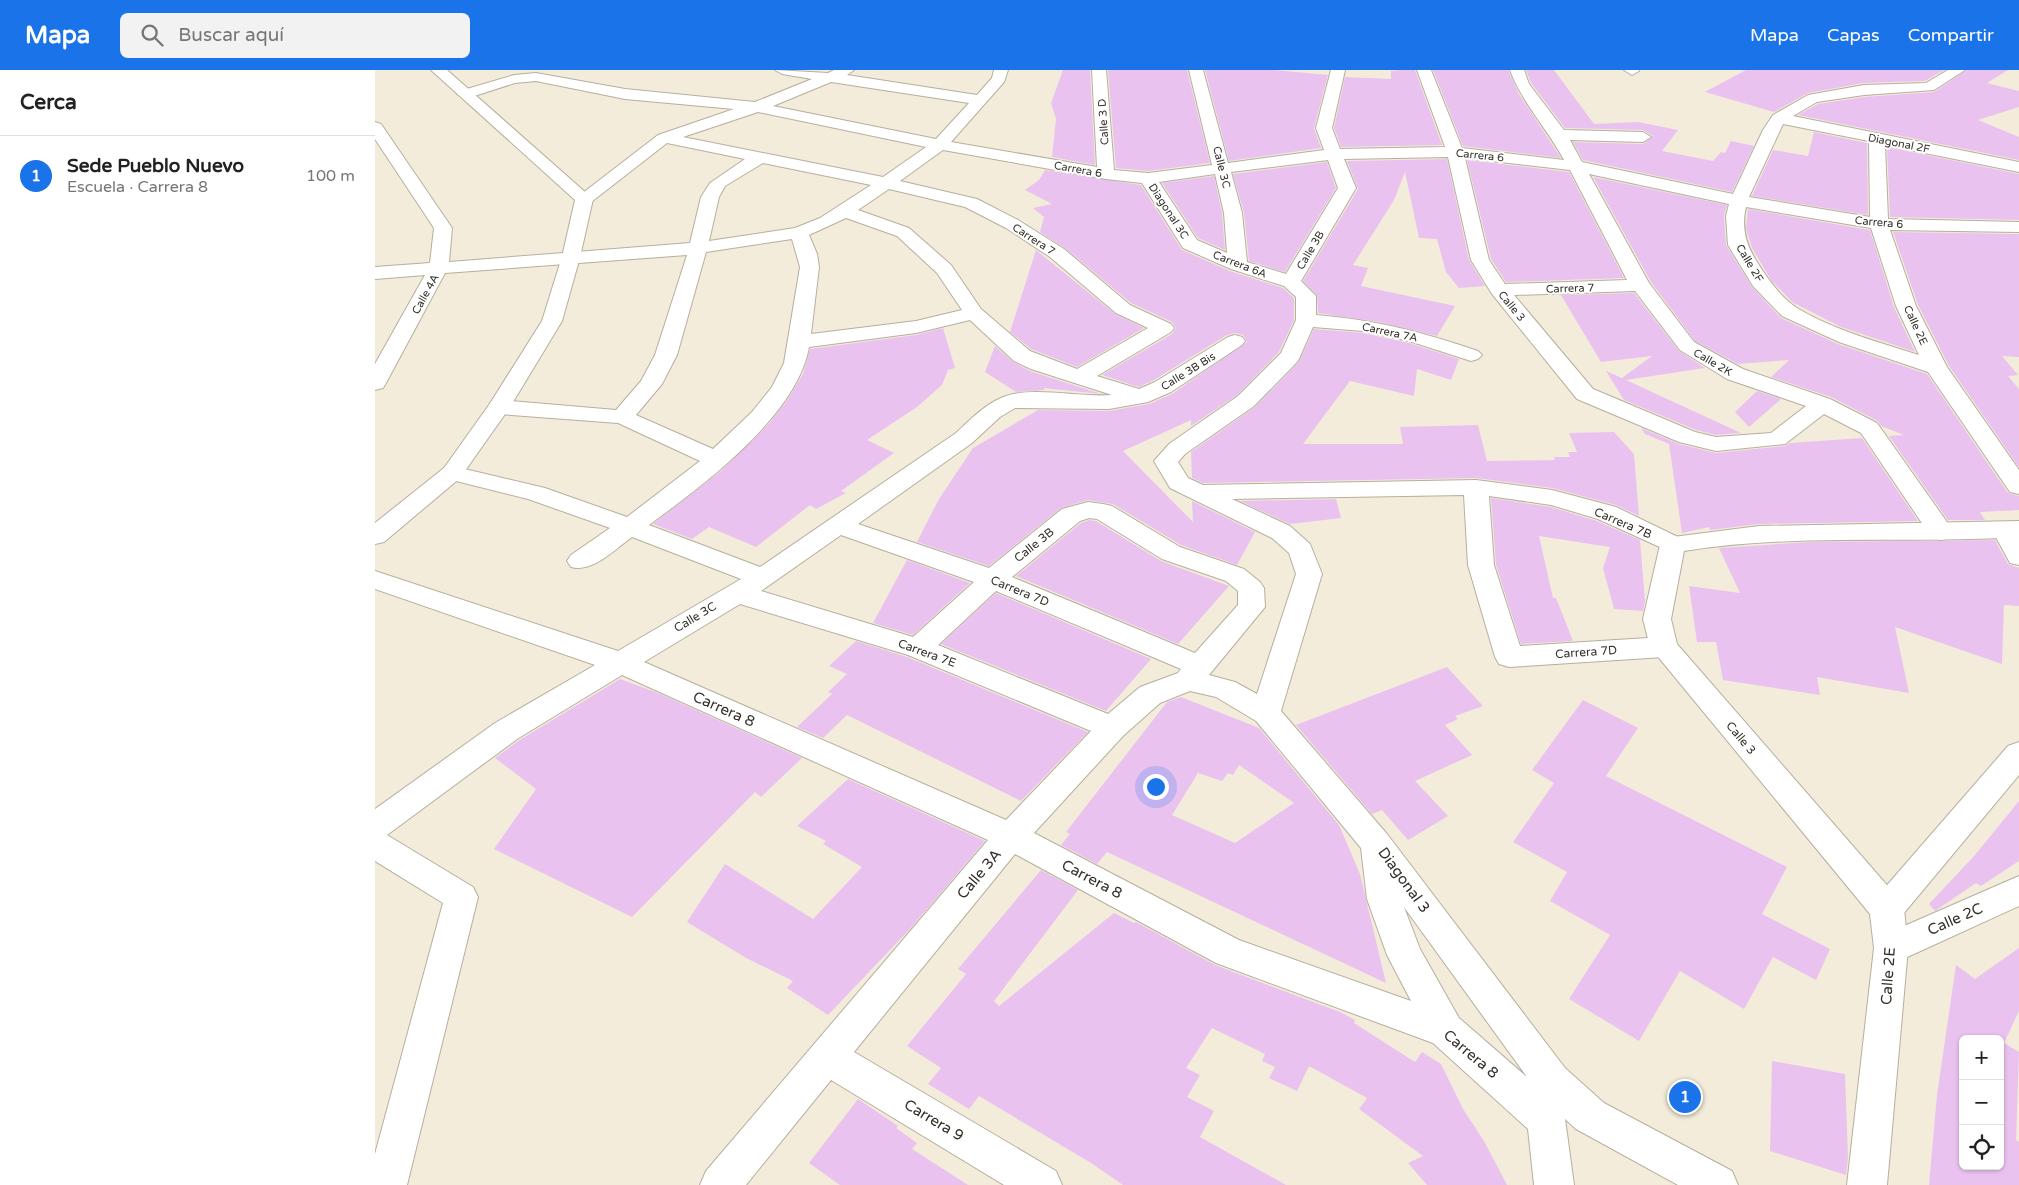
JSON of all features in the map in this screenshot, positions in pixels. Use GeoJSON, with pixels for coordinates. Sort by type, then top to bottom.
{"type":"FeatureCollection","features":[{"type":"Feature","properties":{"kind":"street"},"geometry":{"type":"LineString","coordinates":[[439,70],[584,199]]}},
{"type":"Feature","properties":{"kind":"street"},"geometry":{"type":"LineString","coordinates":[[552,79],[571,70]]}},
{"type":"Feature","properties":{"kind":"street"},"geometry":{"type":"LineString","coordinates":[[782,70],[981,100]]}},
{"type":"Feature","properties":{"kind":"street"},"geometry":{"type":"LineString","coordinates":[[375,536],[452,473],[499,407],[552,321],[571,257],[584,199],[664,138],[757,107],[847,70]]}},
{"type":"Feature","properties":{"kind":"street"},"geometry":{"type":"LineString","coordinates":[[375,273],[698,248],[799,233],[845,212],[940,145],[999,79],[1001,70]]}},
{"type":"Feature","properties":{"kind":"street","name":"Calle 3 D"},"geometry":{"type":"LineString","coordinates":[[1099,70],[1106,174]]}},
{"type":"Feature","properties":{"kind":"street","name":"Calle 3C"},"geometry":{"type":"LineString","coordinates":[[1196,70],[1233,213],[1238,265]]}},
{"type":"Feature","properties":{"kind":"street","name":"Calle 3B"},"geometry":{"type":"LineString","coordinates":[[1197,492],[1179,483],[1166,461],[1177,449],[1246,401],[1290,356],[1306,320],[1306,296],[1291,282],[1347,188],[1324,128],[1337,70]]}},
{"type":"Feature","properties":{"kind":"street","name":"Calle 3"},"geometry":{"type":"LineString","coordinates":[[1425,70],[1455,152],[1479,260],[1499,290],[1585,394],[1687,436],[1717,444],[1777,438],[1822,404]]}},
{"type":"Feature","properties":{"kind":"street","name":"Calle 2K"},"geometry":{"type":"LineString","coordinates":[[1517,70],[1522,84],[1559,135],[1577,166],[1640,285],[1687,346],[1735,374],[1822,404],[1869,428],[1941,532]]}},
{"type":"Feature","properties":{"kind":"street"},"geometry":{"type":"LineString","coordinates":[[1779,118],[1813,98],[1864,90],[1929,87],[1958,70]]}},
{"type":"Feature","properties":{"kind":"street","name":"Carrera 6"},"geometry":{"type":"LineString","coordinates":[[465,94],[514,79],[536,77],[625,94],[757,107],[940,145],[1106,174],[1148,178],[1223,170],[1333,154],[1455,152],[1577,166],[1739,200],[1879,224],[2019,227]]}},
{"type":"Feature","properties":{"kind":"street","name":"Diagonal 2F"},"geometry":{"type":"LineString","coordinates":[[1779,118],[1877,140],[2019,168]]}},
{"type":"Feature","properties":{"kind":"street","name":"Calle 2F"},"geometry":{"type":"LineString","coordinates":[[1779,118],[1771,130],[1739,200],[1735,216],[1737,245],[1760,282],[1789,312],[1845,338],[1936,367]]}},
{"type":"Feature","properties":{"kind":"street","name":"Calle 4A"},"geometry":{"type":"LineString","coordinates":[[375,127],[443,228],[439,268],[375,383]]}},
{"type":"Feature","properties":{"kind":"street"},"geometry":{"type":"LineString","coordinates":[[1559,135],[1643,137]]}},
{"type":"Feature","properties":{"kind":"street","name":"Carrera 7"},"geometry":{"type":"LineString","coordinates":[[664,138],[887,183],[971,203],[1012,224],[1057,253],[1123,309],[1164,328],[1079,376]]}},
{"type":"Feature","properties":{"kind":"street","name":"Calle 2E"},"geometry":{"type":"LineString","coordinates":[[1877,140],[1879,224],[1906,306],[1936,367],[2019,487]]}},
{"type":"Feature","properties":{"kind":"street"},"geometry":{"type":"LineString","coordinates":[[622,417],[651,384],[666,355],[698,248],[710,197],[719,183],[759,158]]}},
{"type":"Feature","properties":{"kind":"street","name":"Diagonal 3C"},"geometry":{"type":"LineString","coordinates":[[1148,178],[1190,244]]}},
{"type":"Feature","properties":{"kind":"street"},"geometry":{"type":"LineString","coordinates":[[845,212],[903,232],[944,269],[974,313],[1022,356],[1039,364],[1140,397]]}},
{"type":"Feature","properties":{"kind":"street"},"geometry":{"type":"LineString","coordinates":[[580,561],[631,526],[715,459],[754,424],[781,391],[795,363],[809,260],[799,233]]}},
{"type":"Feature","properties":{"kind":"street","name":"Carrera 6A"},"geometry":{"type":"LineString","coordinates":[[1190,244],[1238,265],[1291,282]]}},
{"type":"Feature","properties":{"kind":"street","name":"Carrera 7"},"geometry":{"type":"LineString","coordinates":[[1499,290],[1640,285]]}},
{"type":"Feature","properties":{"kind":"street"},"geometry":{"type":"LineString","coordinates":[[799,342],[916,327],[974,313]]}},
{"type":"Feature","properties":{"kind":"street","name":"Carrera 7A"},"geometry":{"type":"LineString","coordinates":[[1306,320],[1371,327],[1414,336],[1471,355]]}},
{"type":"Feature","properties":{"kind":"street","name":"Calle 3B Bis"},"geometry":{"type":"LineString","coordinates":[[1010,402],[1028,400],[1109,402],[1140,397],[1163,387],[1235,341]]}},
{"type":"Feature","properties":{"kind":"street","name":"Calle 3C"},"geometry":{"type":"LineString","coordinates":[[375,826],[506,731],[763,578],[964,438],[992,412],[1010,402]]}},
{"type":"Feature","properties":{"kind":"street"},"geometry":{"type":"LineString","coordinates":[[499,407],[622,417],[715,459]]}},
{"type":"Feature","properties":{"kind":"street"},"geometry":{"type":"LineString","coordinates":[[452,473],[536,493],[631,526],[763,578]]}},
{"type":"Feature","properties":{"kind":"street","name":"Carrera 7D"},"geometry":{"type":"LineString","coordinates":[[1476,487],[1481,565],[1509,656],[1663,647]]}},
{"type":"Feature","properties":{"kind":"street","name":"Carrera 7B"},"geometry":{"type":"LineString","coordinates":[[1197,492],[1476,487],[1552,498],[1607,512],[1673,545]]}},
{"type":"Feature","properties":{"kind":"street"},"geometry":{"type":"LineString","coordinates":[[1197,492],[1281,532],[1301,550],[1309,574],[1265,713]]}},
{"type":"Feature","properties":{"kind":"street","name":"Calle 3B"},"geometry":{"type":"LineString","coordinates":[[918,648],[993,579],[1071,515],[1087,510],[1103,512],[1171,553],[1235,575],[1251,588]]}},
{"type":"Feature","properties":{"kind":"street","name":"Carrera 7D"},"geometry":{"type":"LineString","coordinates":[[837,525],[993,579],[1194,673]]}},
{"type":"Feature","properties":{"kind":"street"},"geometry":{"type":"LineString","coordinates":[[1673,545],[1705,538],[1759,534],[2012,530],[2019,557]]}},
{"type":"Feature","properties":{"kind":"street","name":"Calle 3"},"geometry":{"type":"LineString","coordinates":[[1673,545],[1657,619],[1663,647],[1887,909]]}},
{"type":"Feature","properties":{"kind":"street","name":"Carrera 8"},"geometry":{"type":"LineString","coordinates":[[375,580],[619,662],[1011,836],[1228,952],[1445,1030],[1546,1120],[1553,1185]]}},
{"type":"Feature","properties":{"kind":"street","name":"Calle 3A"},"geometry":{"type":"LineString","coordinates":[[720,1185],[1011,836],[1112,728],[1149,695],[1194,673],[1251,607],[1251,588]]}},
{"type":"Feature","properties":{"kind":"street","name":"Carrera 7E"},"geometry":{"type":"LineString","coordinates":[[736,593],[918,648],[1112,728]]}},
{"type":"Feature","properties":{"kind":"street","name":"Diagonal 3"},"geometry":{"type":"LineString","coordinates":[[1194,673],[1265,713],[1376,843],[1551,1081],[1590,1116],[1718,1185]]}},
{"type":"Feature","properties":{"kind":"street"},"geometry":{"type":"LineString","coordinates":[[1887,909],[2019,754]]}},
{"type":"Feature","properties":{"kind":"street"},"geometry":{"type":"LineString","coordinates":[[1376,843],[1384,899],[1401,946],[1445,1030]]}},
{"type":"Feature","properties":{"kind":"street"},"geometry":{"type":"LineString","coordinates":[[375,844],[461,897],[387,1185]]}},
{"type":"Feature","properties":{"kind":"street","name":"Calle 2C"},"geometry":{"type":"LineString","coordinates":[[1891,948],[2019,890]]}},
{"type":"Feature","properties":{"kind":"street","name":"Calle 2E"},"geometry":{"type":"LineString","coordinates":[[1867,1185],[1891,948],[1887,909]]}},
{"type":"Feature","properties":{"kind":"street","name":"Carrera 9"},"geometry":{"type":"LineString","coordinates":[[826,1056],[1042,1185]]}},
{"type":"Feature","properties":{"kind":"building"},"geometry":{"type":"Polygon","coordinates":[[[1063,70],[1090,70],[1095,165],[1052,157],[1056,119],[1051,103],[1063,70]]]}},
{"type":"Feature","properties":{"kind":"building"},"geometry":{"type":"Polygon","coordinates":[[[1108,70],[1187,70],[1210,163],[1148,171],[1116,168],[1108,70]]]}},
{"type":"Feature","properties":{"kind":"building"},"geometry":{"type":"Polygon","coordinates":[[[1205,70],[1275,70],[1328,75],[1314,128],[1321,148],[1229,161],[1205,70]]]}},
{"type":"Feature","properties":{"kind":"building"},"geometry":{"type":"Polygon","coordinates":[[[1415,70],[1442,145],[1341,147],[1334,128],[1345,77],[1391,79],[1391,71],[1415,70]]]}},
{"type":"Feature","properties":{"kind":"building"},"geometry":{"type":"Polygon","coordinates":[[[1433,70],[1508,70],[1519,94],[1561,158],[1463,146],[1433,70]]]}},
{"type":"Feature","properties":{"kind":"building"},"geometry":{"type":"Polygon","coordinates":[[[1526,70],[1554,70],[1594,124],[1638,122],[1678,130],[1662,151],[1713,161],[1721,152],[1725,153],[1731,141],[1754,146],[1732,192],[1583,160],[1573,142],[1643,144],[1653,136],[1643,130],[1565,128],[1531,83],[1526,70]]]}},
{"type":"Feature","properties":{"kind":"building"},"geometry":{"type":"Polygon","coordinates":[[[1746,70],[1944,70],[1925,81],[1864,83],[1808,93],[1774,112],[1705,92],[1746,70]]]}},
{"type":"Feature","properties":{"kind":"building"},"geometry":{"type":"Polygon","coordinates":[[[1967,70],[2008,70],[1987,83],[2019,91],[2019,107],[1978,120],[2019,137],[2019,160],[1798,115],[1818,104],[1864,97],[1934,92],[1967,70]]]}},
{"type":"Feature","properties":{"kind":"building"},"geometry":{"type":"Polygon","coordinates":[[[1814,132],[1867,143],[1868,215],[1752,196],[1773,150],[1808,156],[1814,132]]]}},
{"type":"Feature","properties":{"kind":"building"},"geometry":{"type":"Polygon","coordinates":[[[1887,147],[2019,174],[2019,220],[1890,217],[1887,147]]]}},
{"type":"Feature","properties":{"kind":"building"},"geometry":{"type":"Polygon","coordinates":[[[1447,159],[1469,260],[1485,286],[1459,288],[1446,272],[1437,239],[1419,238],[1405,172],[1394,200],[1353,265],[1368,268],[1361,286],[1455,306],[1437,336],[1379,322],[1318,313],[1317,295],[1303,281],[1358,189],[1347,161],[1447,159]]]}},
{"type":"Feature","properties":{"kind":"building"},"geometry":{"type":"Polygon","coordinates":[[[1467,160],[1569,172],[1624,278],[1506,282],[1491,259],[1467,160]]]}},
{"type":"Feature","properties":{"kind":"building"},"geometry":{"type":"Polygon","coordinates":[[[1327,162],[1336,188],[1285,272],[1249,261],[1244,213],[1233,174],[1327,162]]]}},
{"type":"Feature","properties":{"kind":"building"},"geometry":{"type":"Polygon","coordinates":[[[1045,170],[1141,185],[1182,250],[1230,271],[1283,288],[1294,298],[1294,320],[1279,352],[1237,395],[1191,426],[1191,420],[1123,451],[1193,522],[1192,501],[1255,532],[1237,565],[1181,545],[1113,504],[1088,500],[1061,508],[989,566],[917,542],[939,499],[973,448],[1038,410],[1109,411],[1149,404],[1172,394],[1247,342],[1243,335],[1236,333],[1227,335],[1154,380],[1139,387],[1102,375],[1172,334],[1176,328],[1172,322],[1131,303],[1065,248],[1040,232],[1044,217],[1033,208],[1052,204],[1025,190],[1039,180],[1045,170]]]}},
{"type":"Feature","properties":{"kind":"building"},"geometry":{"type":"Polygon","coordinates":[[[1214,176],[1222,213],[1225,250],[1198,238],[1162,183],[1214,176]]]}},
{"type":"Feature","properties":{"kind":"building"},"geometry":{"type":"Polygon","coordinates":[[[1593,177],[1727,205],[1724,216],[1726,245],[1752,287],[1781,318],[1838,344],[1927,374],[2008,493],[2019,496],[2019,510],[1980,512],[1985,520],[1948,520],[1889,436],[1904,435],[1881,426],[1878,421],[1831,397],[1771,377],[1789,360],[1738,364],[1695,341],[1651,282],[1593,177]]]}},
{"type":"Feature","properties":{"kind":"building"},"geometry":{"type":"Polygon","coordinates":[[[1748,209],[1870,230],[1894,307],[1915,352],[1841,327],[1792,302],[1771,280],[1752,248],[1746,229],[1748,209]]]}},
{"type":"Feature","properties":{"kind":"building"},"geometry":{"type":"Polygon","coordinates":[[[1893,232],[2019,234],[2019,357],[2002,356],[2018,375],[2008,376],[2019,389],[2019,467],[1949,366],[1918,305],[1893,232]]]}},
{"type":"Feature","properties":{"kind":"building"},"geometry":{"type":"Polygon","coordinates":[[[1036,250],[1115,314],[1144,328],[1077,367],[1031,349],[1010,332],[1036,250]]]}},
{"type":"Feature","properties":{"kind":"building"},"geometry":{"type":"Polygon","coordinates":[[[1634,293],[1679,351],[1705,368],[1626,380],[1741,433],[1716,435],[1696,430],[1624,400],[1606,371],[1622,378],[1652,356],[1601,362],[1561,295],[1634,293]]]}},
{"type":"Feature","properties":{"kind":"building"},"geometry":{"type":"Polygon","coordinates":[[[943,328],[955,368],[948,370],[942,385],[917,407],[867,440],[894,453],[841,491],[846,493],[816,509],[810,505],[756,547],[709,527],[692,539],[653,524],[721,471],[769,424],[788,399],[803,374],[810,349],[916,335],[943,328]]]}},
{"type":"Feature","properties":{"kind":"building"},"geometry":{"type":"Polygon","coordinates":[[[1314,329],[1363,333],[1409,343],[1459,359],[1451,380],[1417,369],[1414,396],[1350,381],[1303,444],[1403,444],[1400,427],[1478,425],[1487,461],[1555,460],[1554,457],[1570,457],[1568,452],[1577,452],[1569,433],[1614,432],[1634,454],[1639,516],[1616,505],[1552,488],[1476,478],[1203,483],[1192,478],[1191,452],[1255,407],[1299,362],[1314,329]]]}},
{"type":"Feature","properties":{"kind":"building"},"geometry":{"type":"Polygon","coordinates":[[[995,346],[1013,362],[1030,371],[1101,394],[1043,388],[1045,390],[1016,392],[985,372],[995,346]]]}},
{"type":"Feature","properties":{"kind":"building"},"geometry":{"type":"Polygon","coordinates":[[[1757,391],[1781,399],[1749,427],[1735,412],[1757,391]]]}},
{"type":"Feature","properties":{"kind":"building"},"geometry":{"type":"Polygon","coordinates":[[[1641,428],[1679,444],[1716,453],[1785,446],[1790,443],[1862,438],[1918,521],[1759,524],[1710,530],[1709,527],[1682,533],[1669,444],[1645,434],[1641,428]]]}},
{"type":"Feature","properties":{"kind":"building"},"geometry":{"type":"Polygon","coordinates":[[[1491,498],[1551,507],[1597,521],[1640,540],[1645,601],[1643,611],[1614,609],[1603,568],[1610,547],[1539,536],[1553,598],[1556,598],[1573,641],[1521,644],[1496,565],[1491,498]]]}},
{"type":"Feature","properties":{"kind":"building"},"geometry":{"type":"Polygon","coordinates":[[[1336,499],[1341,518],[1290,524],[1240,501],[1336,499]]]}},
{"type":"Feature","properties":{"kind":"building"},"geometry":{"type":"Polygon","coordinates":[[[1089,520],[1096,521],[1161,561],[1229,586],[1178,644],[1016,576],[1081,523],[1089,520]]]}},
{"type":"Feature","properties":{"kind":"building"},"geometry":{"type":"Polygon","coordinates":[[[1995,540],[2008,564],[2019,568],[2019,606],[2004,605],[2002,664],[1895,627],[1909,693],[1817,677],[1820,695],[1723,680],[1716,642],[1697,642],[1689,586],[1740,593],[1719,548],[1810,542],[1995,540]]]}},
{"type":"Feature","properties":{"kind":"building"},"geometry":{"type":"Polygon","coordinates":[[[907,560],[970,583],[913,635],[873,623],[907,560]]]}},
{"type":"Feature","properties":{"kind":"building"},"geometry":{"type":"Polygon","coordinates":[[[996,593],[1151,659],[1106,711],[941,644],[996,593]]]}},
{"type":"Feature","properties":{"kind":"building"},"geometry":{"type":"Polygon","coordinates":[[[856,641],[907,657],[1088,732],[1021,801],[847,715],[823,738],[797,727],[832,694],[828,692],[847,674],[829,666],[856,641]]]}},
{"type":"Feature","properties":{"kind":"building"},"geometry":{"type":"Polygon","coordinates":[[[1447,667],[1483,706],[1455,716],[1458,719],[1445,725],[1472,755],[1415,781],[1448,816],[1408,840],[1382,810],[1372,814],[1296,725],[1447,667]]]}},
{"type":"Feature","properties":{"kind":"building"},"geometry":{"type":"Polygon","coordinates":[[[620,679],[658,693],[802,758],[761,797],[755,792],[632,917],[494,849],[536,789],[495,758],[518,741],[620,679]]]}},
{"type":"Feature","properties":{"kind":"building"},"geometry":{"type":"Polygon","coordinates":[[[1181,697],[1259,728],[1339,825],[1360,874],[1386,983],[1107,852],[1097,864],[1061,845],[1070,834],[1066,832],[1167,702],[1181,697]],[[1239,765],[1233,775],[1228,773],[1222,781],[1198,773],[1172,815],[1235,843],[1294,803],[1239,765]]]}},
{"type":"Feature","properties":{"kind":"building"},"geometry":{"type":"Polygon","coordinates":[[[1583,700],[1638,728],[1606,776],[1787,867],[1762,914],[1830,949],[1816,980],[1773,957],[1744,1009],[1680,971],[1639,1041],[1569,999],[1610,935],[1550,901],[1567,872],[1513,842],[1554,783],[1532,770],[1583,700]]]}},
{"type":"Feature","properties":{"kind":"building"},"geometry":{"type":"Polygon","coordinates":[[[848,779],[985,841],[910,929],[828,1015],[787,988],[793,981],[746,958],[687,922],[725,864],[813,919],[862,867],[823,844],[826,841],[797,826],[848,779]]]}},
{"type":"Feature","properties":{"kind":"building"},"geometry":{"type":"Polygon","coordinates":[[[2019,801],[2019,861],[1981,886],[1976,883],[1935,911],[1929,904],[1975,855],[2019,801]]]}},
{"type":"Feature","properties":{"kind":"building"},"geometry":{"type":"Polygon","coordinates":[[[1041,870],[1078,890],[994,1001],[999,1006],[1114,913],[1134,923],[1136,922],[1215,965],[1340,1012],[1355,1020],[1354,1023],[1415,1062],[1422,1052],[1441,1064],[1463,1109],[1484,1141],[1507,1185],[1427,1185],[1408,1163],[1423,1156],[1359,1109],[1367,1098],[1309,1066],[1297,1091],[1269,1078],[1275,1067],[1262,1061],[1265,1054],[1212,1028],[1186,1068],[1200,1075],[1187,1097],[1214,1111],[1200,1137],[1286,1185],[1123,1185],[1091,1163],[979,1096],[969,1109],[928,1084],[941,1068],[907,1046],[966,974],[958,969],[1041,870]]]}},
{"type":"Feature","properties":{"kind":"building"},"geometry":{"type":"Polygon","coordinates":[[[2019,948],[2019,1011],[2004,1043],[2019,1052],[2016,1140],[2019,1142],[2019,1185],[1929,1185],[1937,1095],[1956,965],[1975,979],[2019,948]]]}},
{"type":"Feature","properties":{"kind":"building"},"geometry":{"type":"Polygon","coordinates":[[[1772,1061],[1845,1074],[1848,1158],[1846,1175],[1770,1151],[1772,1061]]]}},
{"type":"Feature","properties":{"kind":"building"},"geometry":{"type":"Polygon","coordinates":[[[858,1099],[898,1126],[896,1128],[917,1143],[912,1149],[968,1185],[840,1185],[809,1163],[858,1099]]]}},
{"type":"Feature","properties":{"kind":"place","name":"Sede Pueblo Nuevo"},"geometry":{"type":"Point","coordinates":[1685,1097]}}]}
